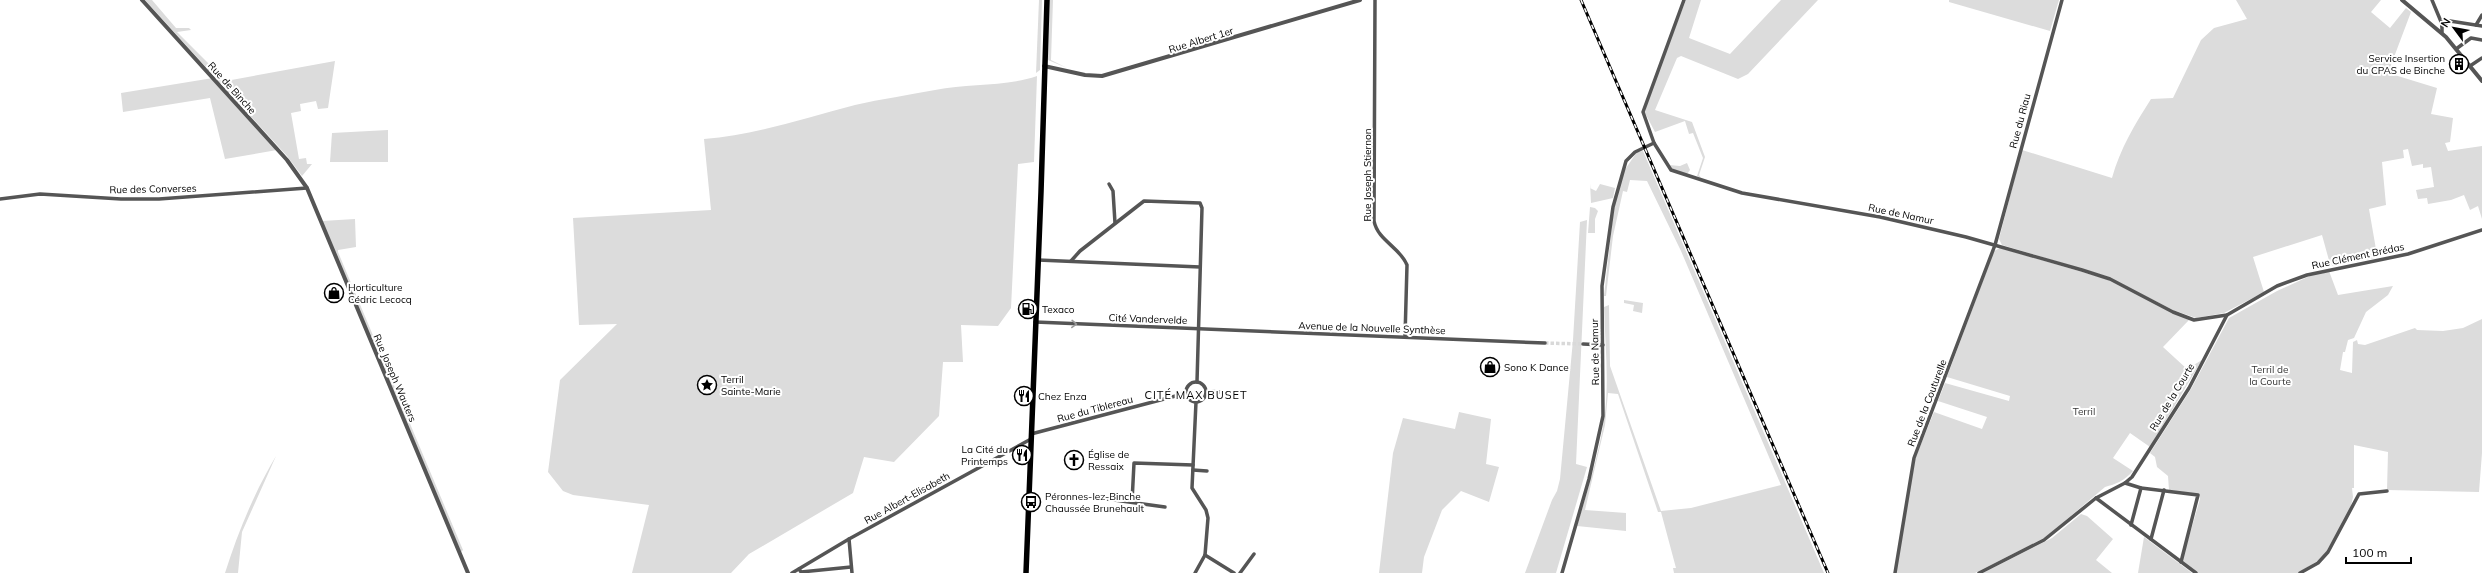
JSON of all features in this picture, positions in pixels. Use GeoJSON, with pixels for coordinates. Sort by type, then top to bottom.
{"type":"FeatureCollection","features":[{"type":"Feature","properties":{"kind":"main road"},"geometry":{"type":"LineString","coordinates":[[1026,573],[1047,0]]}},
{"type":"Feature","properties":{"kind":"street","name":"Rue de Binche"},"geometry":{"type":"LineString","coordinates":[[142,0],[287,160],[307,188]]}},
{"type":"Feature","properties":{"kind":"street","name":"Rue Albert 1er"},"geometry":{"type":"LineString","coordinates":[[1044,68],[1085,76],[1102,76],[1360,0]]}},
{"type":"Feature","properties":{"kind":"street","name":"Rue Joseph Stiernon"},"geometry":{"type":"LineString","coordinates":[[1375,0],[1374,221],[1378,233],[1401,256],[1407,265],[1405,337]]}},
{"type":"Feature","properties":{"kind":"street","name":"Rue de Namur"},"geometry":{"type":"LineString","coordinates":[[1684,0],[1644,107],[1654,143],[1671,170],[1728,189],[1775,200],[1880,217],[1995,245]]}},
{"type":"Feature","properties":{"kind":"street","name":"Rue du Riau"},"geometry":{"type":"LineString","coordinates":[[1995,245],[2062,0]]}},
{"type":"Feature","properties":{"kind":"street"},"geometry":{"type":"LineString","coordinates":[[2402,0],[2442,32],[2482,81]]}},
{"type":"Feature","properties":{"kind":"street"},"geometry":{"type":"LineString","coordinates":[[2432,0],[2442,26],[2442,32]]}},
{"type":"Feature","properties":{"kind":"street"},"geometry":{"type":"LineString","coordinates":[[2476,25],[2482,15]]}},
{"type":"Feature","properties":{"kind":"street"},"geometry":{"type":"LineString","coordinates":[[2442,26],[2450,21],[2482,26]]}},
{"type":"Feature","properties":{"kind":"street"},"geometry":{"type":"LineString","coordinates":[[2456,49],[2471,38],[2482,40]]}},
{"type":"Feature","properties":{"kind":"street"},"geometry":{"type":"LineString","coordinates":[[2470,66],[2482,58]]}},
{"type":"Feature","properties":{"kind":"street","name":"Rue de Namur"},"geometry":{"type":"LineString","coordinates":[[1562,573],[1587,486],[1601,428],[1604,391],[1602,286],[1610,220],[1617,188],[1624,166],[1629,157],[1634,152],[1654,143]]}},
{"type":"Feature","properties":{"kind":"street"},"geometry":{"type":"LineString","coordinates":[[1109,184],[1113,191],[1115,223]]}},
{"type":"Feature","properties":{"kind":"street","name":"Rue des Converses"},"geometry":{"type":"LineString","coordinates":[[0,199],[40,194],[121,199],[159,199],[307,188]]}},
{"type":"Feature","properties":{"kind":"street","name":"Rue Joseph Wauters"},"geometry":{"type":"LineString","coordinates":[[307,188],[468,573]]}},
{"type":"Feature","properties":{"kind":"street","name":"Cité Vandervelde"},"geometry":{"type":"LineString","coordinates":[[1035,322],[1198,329],[1202,208],[1198,202],[1144,201],[1080,251],[1071,261]]}},
{"type":"Feature","properties":{"kind":"street","name":"Rue Clément Brédas"},"geometry":{"type":"LineString","coordinates":[[1995,245],[2110,279],[2173,312],[2194,320],[2227,315],[2277,286],[2307,275],[2408,254],[2482,231]]}},
{"type":"Feature","properties":{"kind":"street","name":"Rue de la Couturelle"},"geometry":{"type":"LineString","coordinates":[[1895,573],[1914,458],[1995,245]]}},
{"type":"Feature","properties":{"kind":"street"},"geometry":{"type":"LineString","coordinates":[[1038,260],[1200,267]]}},
{"type":"Feature","properties":{"kind":"street","name":"Rue de la Courte"},"geometry":{"type":"LineString","coordinates":[[1980,573],[2044,540],[2096,498],[2125,483],[2138,469],[2189,388],[2227,315]]}},
{"type":"Feature","properties":{"kind":"street","name":"Avenue de la Nouvelle Synthèse"},"geometry":{"type":"LineString","coordinates":[[1198,329],[1545,343]]}},
{"type":"Feature","properties":{"kind":"street"},"geometry":{"type":"LineString","coordinates":[[1197,382],[1198,329]]}},
{"type":"Feature","properties":{"kind":"street"},"geometry":{"type":"LineString","coordinates":[[1582,344],[1603,345]]}},
{"type":"Feature","properties":{"kind":"street"},"geometry":{"type":"LineString","coordinates":[[1197,382],[1202,384],[1206,391],[1204,397],[1196,402],[1190,399],[1187,393],[1189,385],[1197,382]]}},
{"type":"Feature","properties":{"kind":"street"},"geometry":{"type":"LineString","coordinates":[[1206,391],[1220,392]]}},
{"type":"Feature","properties":{"kind":"street","name":"Rue du Tiblereau"},"geometry":{"type":"LineString","coordinates":[[1031,437],[1187,393]]}},
{"type":"Feature","properties":{"kind":"street"},"geometry":{"type":"LineString","coordinates":[[1195,573],[1206,556],[1208,514],[1193,493],[1196,402]]}},
{"type":"Feature","properties":{"kind":"street","name":"Rue Albert-Elisabeth"},"geometry":{"type":"LineString","coordinates":[[792,573],[849,539],[1031,437]]}},
{"type":"Feature","properties":{"kind":"street"},"geometry":{"type":"LineString","coordinates":[[1132,502],[1134,463],[1193,465]]}},
{"type":"Feature","properties":{"kind":"street"},"geometry":{"type":"LineString","coordinates":[[1193,470],[1207,471]]}},
{"type":"Feature","properties":{"kind":"street"},"geometry":{"type":"LineString","coordinates":[[2125,483],[2141,488],[2194,493],[2199,497],[2181,562]]}},
{"type":"Feature","properties":{"kind":"street"},"geometry":{"type":"LineString","coordinates":[[2131,525],[2141,488]]}},
{"type":"Feature","properties":{"kind":"street"},"geometry":{"type":"LineString","coordinates":[[2151,539],[2164,490]]}},
{"type":"Feature","properties":{"kind":"street"},"geometry":{"type":"LineString","coordinates":[[2300,573],[2318,563],[2328,552],[2348,518],[2358,494],[2387,491]]}},
{"type":"Feature","properties":{"kind":"street"},"geometry":{"type":"LineString","coordinates":[[2096,498],[2196,573]]}},
{"type":"Feature","properties":{"kind":"street"},"geometry":{"type":"LineString","coordinates":[[1107,499],[1165,507]]}},
{"type":"Feature","properties":{"kind":"street"},"geometry":{"type":"LineString","coordinates":[[849,539],[852,573]]}},
{"type":"Feature","properties":{"kind":"street"},"geometry":{"type":"LineString","coordinates":[[1240,573],[1254,554]]}},
{"type":"Feature","properties":{"kind":"street"},"geometry":{"type":"LineString","coordinates":[[1206,556],[1234,573]]}},
{"type":"Feature","properties":{"kind":"street"},"geometry":{"type":"LineString","coordinates":[[799,568],[801,572],[851,567]]}},
{"type":"Feature","properties":{"kind":"green space"},"geometry":{"type":"Polygon","coordinates":[[[145,0],[152,0],[176,28],[189,28],[191,30],[177,32],[226,81],[335,61],[328,108],[318,109],[316,101],[300,104],[301,111],[291,113],[299,159],[306,158],[307,164],[312,164],[302,176],[287,156],[145,0]]]}},
{"type":"Feature","properties":{"kind":"green space"},"geometry":{"type":"Polygon","coordinates":[[[1039,0],[1042,0],[1040,70],[1036,73],[1039,0]]]}},
{"type":"Feature","properties":{"kind":"green space"},"geometry":{"type":"Polygon","coordinates":[[[1049,0],[1053,0],[1051,60],[1067,68],[1048,60],[1049,0]]]}},
{"type":"Feature","properties":{"kind":"green space"},"geometry":{"type":"Polygon","coordinates":[[[1686,0],[1701,0],[1689,38],[1730,54],[1781,0],[1818,0],[1748,74],[1738,79],[1681,56],[1677,58],[1655,110],[1692,122],[1705,157],[1699,175],[1701,178],[1697,176],[1703,158],[1693,133],[1689,134],[1685,121],[1655,132],[1645,113],[1648,97],[1686,0]]]}},
{"type":"Feature","properties":{"kind":"green space"},"geometry":{"type":"Polygon","coordinates":[[[1949,0],[2059,0],[2050,31],[1949,2],[1949,0]]]}},
{"type":"Feature","properties":{"kind":"green space"},"geometry":{"type":"Polygon","coordinates":[[[2236,0],[2381,0],[2371,12],[2390,28],[2406,8],[2411,12],[2388,73],[2437,88],[2431,114],[2453,118],[2450,142],[2445,143],[2448,151],[2482,146],[2482,219],[2478,206],[2470,210],[2464,195],[2451,200],[2428,204],[2427,198],[2418,199],[2416,190],[2434,187],[2431,167],[2423,168],[2423,164],[2412,166],[2408,149],[2403,150],[2404,158],[2382,162],[2386,205],[2369,209],[2377,255],[2375,258],[2333,266],[2330,264],[2322,235],[2253,257],[2264,292],[2224,313],[2196,318],[2173,310],[2106,276],[2002,245],[1999,239],[2022,150],[2112,178],[2115,167],[2128,137],[2151,99],[2173,98],[2201,40],[2214,28],[2247,19],[2236,0]]]}},
{"type":"Feature","properties":{"kind":"green space"},"geometry":{"type":"Polygon","coordinates":[[[1037,76],[1034,162],[1018,164],[1011,308],[998,326],[961,325],[963,362],[943,362],[939,416],[894,462],[864,457],[853,493],[749,554],[731,573],[632,573],[649,505],[573,495],[563,491],[548,472],[560,380],[617,324],[579,325],[573,218],[711,210],[704,139],[761,130],[875,101],[961,86],[1012,82],[1037,76]]]}},
{"type":"Feature","properties":{"kind":"green space"},"geometry":{"type":"Polygon","coordinates":[[[213,78],[277,150],[225,159],[210,98],[123,112],[121,93],[213,78]]]}},
{"type":"Feature","properties":{"kind":"green space"},"geometry":{"type":"Polygon","coordinates":[[[388,130],[388,162],[330,162],[332,133],[388,130]]]}},
{"type":"Feature","properties":{"kind":"green space"},"geometry":{"type":"Polygon","coordinates":[[[1643,151],[1824,573],[1674,573],[1673,568],[1676,568],[1661,512],[1658,512],[1618,394],[1608,393],[1605,425],[1585,510],[1626,513],[1626,531],[1577,526],[1597,456],[1603,427],[1607,373],[1604,307],[1609,305],[1610,366],[1661,511],[1691,508],[1781,485],[1681,251],[1647,181],[1630,180],[1627,192],[1623,191],[1613,236],[1606,296],[1604,296],[1614,207],[1624,171],[1637,152],[1643,151]]]}},
{"type":"Feature","properties":{"kind":"green space"},"geometry":{"type":"Polygon","coordinates":[[[1687,163],[1690,170],[1687,174],[1672,169],[1669,165],[1680,166],[1687,163]]]}},
{"type":"Feature","properties":{"kind":"green space"},"geometry":{"type":"Polygon","coordinates":[[[1600,184],[1615,188],[1613,198],[1591,203],[1590,188],[1596,191],[1600,184]]]}},
{"type":"Feature","properties":{"kind":"green space"},"geometry":{"type":"Polygon","coordinates":[[[1590,207],[1595,208],[1598,211],[1595,219],[1595,233],[1588,233],[1590,207]]]}},
{"type":"Feature","properties":{"kind":"green space"},"geometry":{"type":"Polygon","coordinates":[[[355,219],[356,247],[338,250],[338,252],[463,550],[461,552],[322,221],[355,219]]]}},
{"type":"Feature","properties":{"kind":"green space"},"geometry":{"type":"Polygon","coordinates":[[[1587,220],[1576,464],[1587,467],[1556,573],[1525,573],[1552,500],[1557,491],[1560,479],[1573,340],[1580,222],[1587,220]]]}},
{"type":"Feature","properties":{"kind":"green space","name":"Terril"},"geometry":{"type":"Polygon","coordinates":[[[2000,248],[2106,279],[2189,320],[2163,347],[2187,369],[2202,360],[2150,447],[2130,433],[2113,458],[2133,471],[2120,482],[2105,487],[2046,537],[1975,573],[1896,573],[1915,459],[1934,412],[1982,429],[1987,417],[1938,401],[1945,383],[2009,401],[2010,396],[1947,377],[1994,251],[2000,248]]]}},
{"type":"Feature","properties":{"kind":"green space","name":"Terril de la Courte"},"geometry":{"type":"Polygon","coordinates":[[[2329,271],[2338,295],[2393,286],[2388,295],[2366,312],[2354,338],[2348,340],[2345,352],[2343,352],[2340,370],[2352,373],[2353,342],[2357,340],[2358,344],[2365,345],[2415,328],[2417,330],[2443,331],[2463,328],[2482,319],[2482,453],[2479,492],[2387,490],[2388,452],[2354,445],[2354,488],[2352,488],[2353,497],[2350,510],[2326,552],[2319,560],[2298,573],[2198,573],[2182,561],[2200,499],[2199,494],[2169,490],[2168,476],[2157,467],[2155,457],[2150,453],[2191,389],[2229,318],[2277,291],[2312,275],[2329,271]]]}},
{"type":"Feature","properties":{"kind":"green space"},"geometry":{"type":"Polygon","coordinates":[[[1624,300],[1643,303],[1642,313],[1633,311],[1634,305],[1624,303],[1624,300]]]}},
{"type":"Feature","properties":{"kind":"green space"},"geometry":{"type":"Polygon","coordinates":[[[1459,412],[1491,419],[1486,464],[1499,467],[1489,502],[1461,491],[1442,510],[1424,557],[1422,573],[1379,573],[1393,453],[1403,418],[1455,429],[1459,412]]]}},
{"type":"Feature","properties":{"kind":"green space"},"geometry":{"type":"Polygon","coordinates":[[[276,456],[242,532],[238,573],[225,573],[247,513],[276,456]]]}},
{"type":"Feature","properties":{"kind":"green space"},"geometry":{"type":"Polygon","coordinates":[[[2081,514],[2087,516],[2113,539],[2096,560],[2112,573],[1983,573],[2052,538],[2081,514]]]}},
{"type":"Feature","properties":{"kind":"green space"},"geometry":{"type":"Polygon","coordinates":[[[2144,537],[2192,573],[2138,573],[2144,537]]]}},
{"type":"Feature","properties":{"kind":"tunnel"},"geometry":{"type":"LineString","coordinates":[[1545,343],[1583,344]]}},
{"type":"Feature","properties":{"kind":"railway"},"geometry":{"type":"LineString","coordinates":[[1581,0],[1828,573]]}},
{"type":"Feature","properties":{"kind":"place","name":"Service Insertion du CPAS de Binche"},"geometry":{"type":"Point","coordinates":[2459,64]}},
{"type":"Feature","properties":{"kind":"place","name":"Horticulture Cédric Lecocq"},"geometry":{"type":"Point","coordinates":[334,293]}},
{"type":"Feature","properties":{"kind":"place","name":"Texaco"},"geometry":{"type":"Point","coordinates":[1028,309]}},
{"type":"Feature","properties":{"kind":"place","name":"Sono K Dance"},"geometry":{"type":"Point","coordinates":[1490,367]}},
{"type":"Feature","properties":{"kind":"place","name":"Terril Sainte-Marie"},"geometry":{"type":"Point","coordinates":[707,385]}},
{"type":"Feature","properties":{"kind":"place","name":"Chez Enza"},"geometry":{"type":"Point","coordinates":[1024,396]}},
{"type":"Feature","properties":{"kind":"place","name":"La Cité du Printemps"},"geometry":{"type":"Point","coordinates":[1022,455]}},
{"type":"Feature","properties":{"kind":"place","name":"Église de Ressaix"},"geometry":{"type":"Point","coordinates":[1074,460]}},
{"type":"Feature","properties":{"kind":"place","name":"Péronnes-lez-Binche Chaussée Brunehault"},"geometry":{"type":"Point","coordinates":[1031,502]}},
{"type":"Feature","properties":{"kind":"district","name":"CITÉ MAX BUSET"},"geometry":{"type":"Point","coordinates":[1196,395]}}]}
